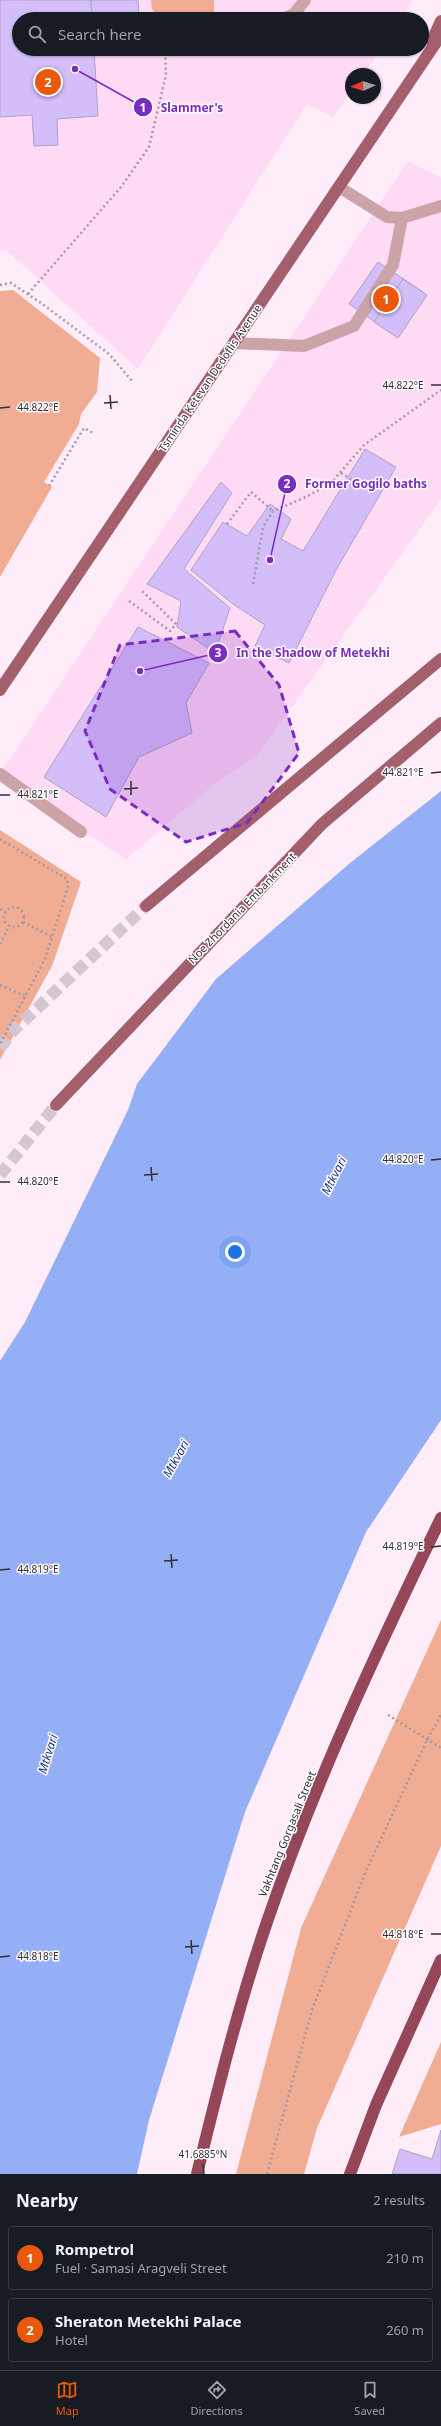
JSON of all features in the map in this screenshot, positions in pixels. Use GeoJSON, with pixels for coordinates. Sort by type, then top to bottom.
{"type":"FeatureCollection","features":[{"type":"Feature","properties":{"kind":"highway","name":"Vakhtang Gorgasali Street"},"geometry":{"type":"LineString","coordinates":[[197,2174],[226,2054],[268,1919],[313,1802],[364,1682],[395,1612],[441,1518]]}},
{"type":"Feature","properties":{"kind":"highway"},"geometry":{"type":"LineString","coordinates":[[350,2174],[376,2105],[441,1960]]}},
{"type":"Feature","properties":{"kind":"main road","name":"Tsminda Ketevan Dedoflis Avenue"},"geometry":{"type":"LineString","coordinates":[[429,46],[441,21]]}},
{"type":"Feature","properties":{"kind":"main road","name":"Tsminda Ketevan Dedoflis Avenue"},"geometry":{"type":"LineString","coordinates":[[429,52],[441,35]]}},
{"type":"Feature","properties":{"kind":"main road","name":"Tsminda Ketevan Dedoflis Avenue"},"geometry":{"type":"LineString","coordinates":[[420,65],[424,56]]}},
{"type":"Feature","properties":{"kind":"main road","name":"Tsminda Ketevan Dedoflis Avenue"},"geometry":{"type":"LineString","coordinates":[[0,690],[426,56]]}},
{"type":"Feature","properties":{"kind":"main road"},"geometry":{"type":"LineString","coordinates":[[146,906],[441,659]]}},
{"type":"Feature","properties":{"kind":"main road","name":"Noe Zhordania Embankment"},"geometry":{"type":"LineString","coordinates":[[56,1105],[322,824],[441,723]]}},
{"type":"Feature","properties":{"kind":"street"},"geometry":{"type":"LineString","coordinates":[[296,12],[305,0]]}},
{"type":"Feature","properties":{"kind":"street"},"geometry":{"type":"LineString","coordinates":[[339,187],[387,217],[402,218],[441,206]]}},
{"type":"Feature","properties":{"kind":"street"},"geometry":{"type":"LineString","coordinates":[[234,343],[304,346],[354,326],[393,265],[402,218]]}},
{"type":"Feature","properties":{"kind":"street"},"geometry":{"type":"LineString","coordinates":[[0,774],[80,832]]}},
{"type":"Feature","properties":{"kind":"path"},"geometry":{"type":"LineString","coordinates":[[28,294],[121,187],[149,146],[166,75],[165,56]]}},
{"type":"Feature","properties":{"kind":"path"},"geometry":{"type":"LineString","coordinates":[[0,285],[12,284],[28,294],[109,354],[132,381]]}},
{"type":"Feature","properties":{"kind":"path"},"geometry":{"type":"LineString","coordinates":[[253,584],[263,527],[273,511],[306,497],[331,483],[364,445],[441,390]]}},
{"type":"Feature","properties":{"kind":"path"},"geometry":{"type":"LineString","coordinates":[[50,486],[84,428],[93,432]]}},
{"type":"Feature","properties":{"kind":"path"},"geometry":{"type":"LineString","coordinates":[[341,473],[358,484]]}},
{"type":"Feature","properties":{"kind":"path"},"geometry":{"type":"LineString","coordinates":[[227,524],[251,492],[273,511]]}},
{"type":"Feature","properties":{"kind":"path"},"geometry":{"type":"LineString","coordinates":[[129,601],[170,631],[176,624],[142,591]]}},
{"type":"Feature","properties":{"kind":"path"},"geometry":{"type":"LineString","coordinates":[[0,840],[67,879],[68,887],[45,959],[0,1044]]}},
{"type":"Feature","properties":{"kind":"path"},"geometry":{"type":"LineString","coordinates":[[5,912],[11,908],[18,908],[23,912],[23,922]]}},
{"type":"Feature","properties":{"kind":"path"},"geometry":{"type":"LineString","coordinates":[[0,909],[5,912]]}},
{"type":"Feature","properties":{"kind":"path"},"geometry":{"type":"LineString","coordinates":[[5,912],[5,922],[9,926],[15,928],[23,922]]}},
{"type":"Feature","properties":{"kind":"path"},"geometry":{"type":"LineString","coordinates":[[23,922],[52,937]]}},
{"type":"Feature","properties":{"kind":"path"},"geometry":{"type":"LineString","coordinates":[[0,944],[9,926]]}},
{"type":"Feature","properties":{"kind":"path"},"geometry":{"type":"LineString","coordinates":[[0,985],[25,996]]}},
{"type":"Feature","properties":{"kind":"path"},"geometry":{"type":"LineString","coordinates":[[388,1715],[441,1748]]}},
{"type":"Feature","properties":{"kind":"path"},"geometry":{"type":"LineString","coordinates":[[267,2174],[312,2010],[366,1871],[427,1740],[441,1715]]}},
{"type":"Feature","properties":{"kind":"highlighted area"},"geometry":{"type":"Polygon","coordinates":[[[235,631],[279,685],[299,753],[247,823],[186,842],[110,789],[85,731],[120,645],[235,631]]]}},
{"type":"Feature","properties":{"kind":"shaded area"},"geometry":{"type":"Polygon","coordinates":[[[0,0],[413,0],[406,12],[12,12],[12,56],[376,56],[368,68],[345,68],[345,100],[333,117],[307,104],[138,369],[6,250],[0,250],[0,0]]]}},
{"type":"Feature","properties":{"kind":"shaded area"},"geometry":{"type":"Polygon","coordinates":[[[151,0],[214,0],[214,12],[154,12],[152,9],[151,0]]]}},
{"type":"Feature","properties":{"kind":"shaded area"},"geometry":{"type":"Polygon","coordinates":[[[408,161],[441,178],[441,499],[257,756],[219,780],[126,859],[0,779],[0,774],[408,161]]]}},
{"type":"Feature","properties":{"kind":"shaded area"},"geometry":{"type":"Polygon","coordinates":[[[13,290],[100,358],[97,392],[81,414],[79,424],[44,482],[52,487],[0,577],[0,291],[13,290]]]}},
{"type":"Feature","properties":{"kind":"shaded area"},"geometry":{"type":"Polygon","coordinates":[[[0,830],[81,882],[52,966],[0,1060],[0,830]]]}},
{"type":"Feature","properties":{"kind":"shaded area"},"geometry":{"type":"Polygon","coordinates":[[[441,1620],[441,1846],[317,2128],[304,2174],[236,2174],[301,1928],[441,1620]]]}},
{"type":"Feature","properties":{"kind":"shaded area"},"geometry":{"type":"Polygon","coordinates":[[[441,2042],[441,2124],[399,2137],[441,2042]]]}},
{"type":"Feature","properties":{"kind":"water","name":"Mtkvari"},"geometry":{"type":"Polygon","coordinates":[[[441,791],[441,1420],[366,1532],[245,1812],[149,2120],[137,2174],[0,2174],[0,1361],[25,1322],[128,1110],[137,1084],[216,979],[350,863],[441,791]]]}},
{"type":"Feature","properties":{"kind":"building"},"geometry":{"type":"Polygon","coordinates":[[[0,0],[91,0],[92,12],[12,12],[12,56],[94,56],[98,116],[57,119],[58,145],[34,146],[32,115],[0,117],[0,0]]]}},
{"type":"Feature","properties":{"kind":"building"},"geometry":{"type":"Polygon","coordinates":[[[91,0],[138,0],[139,12],[92,12],[91,0]]]}},
{"type":"Feature","properties":{"kind":"building"},"geometry":{"type":"Polygon","coordinates":[[[378,262],[423,292],[394,335],[349,304],[378,262]]]}},
{"type":"Feature","properties":{"kind":"building"},"geometry":{"type":"Polygon","coordinates":[[[403,279],[427,295],[398,338],[374,322],[403,279]]]}},
{"type":"Feature","properties":{"kind":"building"},"geometry":{"type":"Polygon","coordinates":[[[365,449],[396,467],[336,570],[289,663],[255,646],[265,625],[233,604],[191,570],[223,522],[247,536],[270,504],[291,519],[281,539],[303,551],[365,449]]]}},
{"type":"Feature","properties":{"kind":"building"},"geometry":{"type":"Polygon","coordinates":[[[221,482],[232,493],[184,569],[230,608],[215,653],[177,627],[181,601],[147,584],[221,482]]]}},
{"type":"Feature","properties":{"kind":"building"},"geometry":{"type":"Polygon","coordinates":[[[138,627],[209,663],[186,703],[192,733],[139,757],[106,817],[44,777],[138,627]]]}},
{"type":"Feature","properties":{"kind":"building"},"geometry":{"type":"Polygon","coordinates":[[[441,2130],[441,2174],[392,2174],[400,2149],[432,2159],[441,2130]]]}},
{"type":"Feature","properties":{"kind":"tunnel"},"geometry":{"type":"LineString","coordinates":[[0,1048],[14,1030],[146,906]]}},
{"type":"Feature","properties":{"kind":"tunnel"},"geometry":{"type":"LineString","coordinates":[[0,1175],[56,1105]]}},
{"type":"Feature","properties":{"kind":"place","name":"Slammer's"},"geometry":{"type":"Point","coordinates":[75,69]}},
{"type":"Feature","properties":{"kind":"place","name":"Sheraton Metekhi Palace"},"geometry":{"type":"Point","coordinates":[48,82]}},
{"type":"Feature","properties":{"kind":"place","name":"Rompetrol"},"geometry":{"type":"Point","coordinates":[386,299]}},
{"type":"Feature","properties":{"kind":"place","name":"Former Gogilo baths"},"geometry":{"type":"Point","coordinates":[270,560]}},
{"type":"Feature","properties":{"kind":"place","name":"In the Shadow of Metekhi"},"geometry":{"type":"Point","coordinates":[140,671]}}]}
